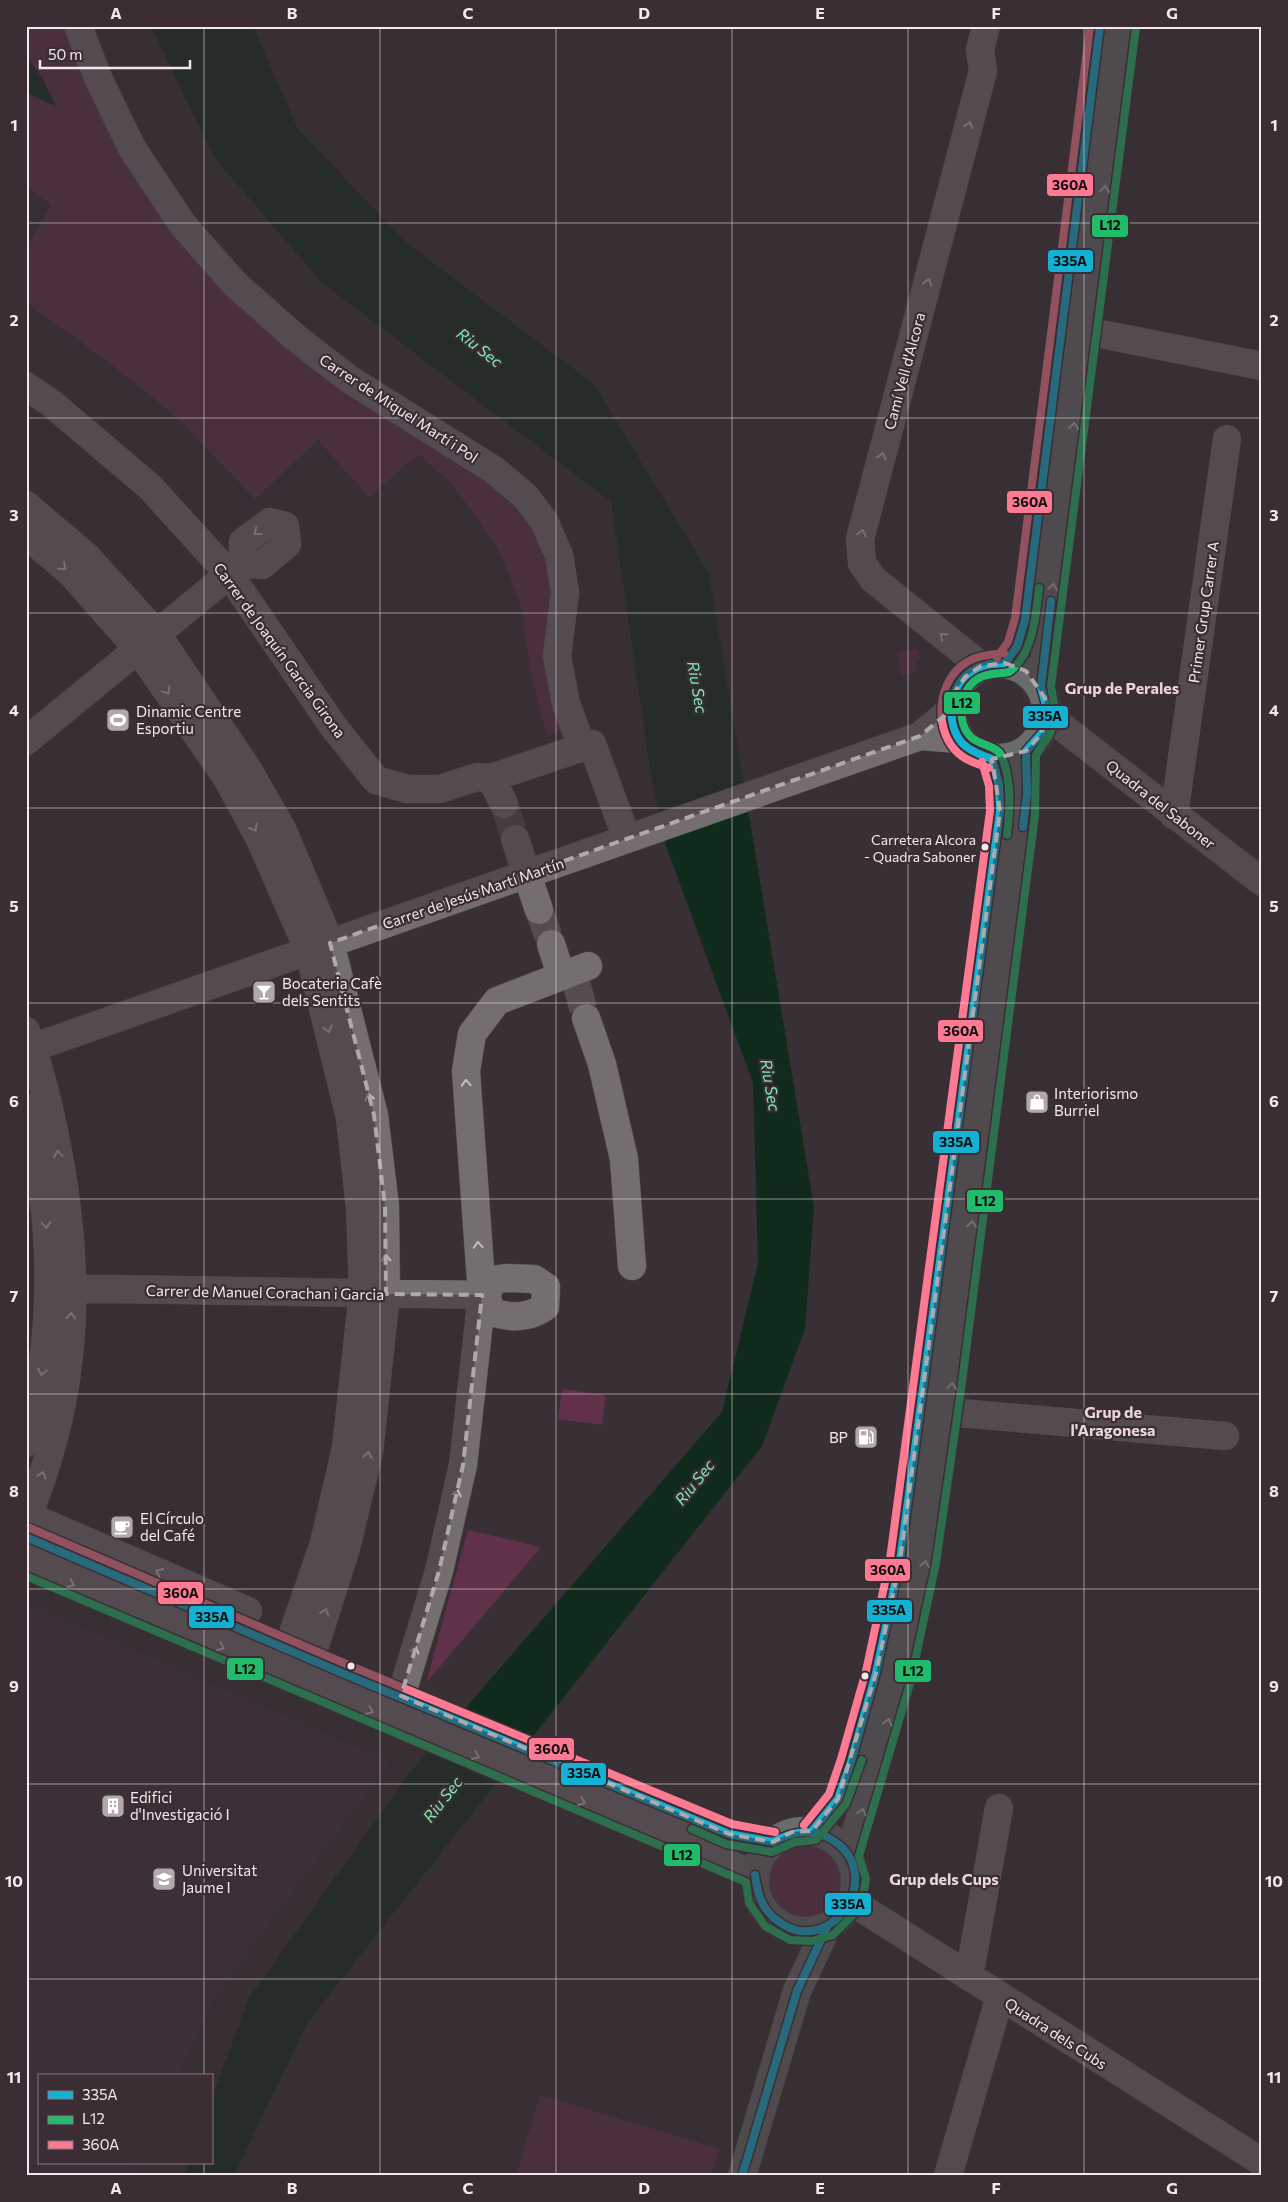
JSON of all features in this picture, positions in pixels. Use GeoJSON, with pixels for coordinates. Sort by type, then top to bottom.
{"type":"FeatureCollection","features":[{"type":"Feature","properties":{"kind":"main road"},"geometry":{"type":"LineString","coordinates":[[1043,721],[1010,758],[992,759],[974,752],[960,739],[950,711],[954,692],[965,677],[993,665],[1017,647],[1025,620],[1100,26]]}},
{"type":"Feature","properties":{"kind":"main road"},"geometry":{"type":"LineString","coordinates":[[849,1856],[901,1677],[916,1614],[948,1412],[1025,814],[1043,721],[1086,331],[1126,26]]}},
{"type":"Feature","properties":{"kind":"main road"},"geometry":{"type":"LineString","coordinates":[[993,665],[1026,671],[1043,721]]}},
{"type":"Feature","properties":{"kind":"main road"},"geometry":{"type":"LineString","coordinates":[[812,1831],[838,1799],[851,1762],[876,1673],[900,1561],[1000,812],[999,784],[992,759]]}},
{"type":"Feature","properties":{"kind":"main road"},"geometry":{"type":"LineString","coordinates":[[742,2176],[797,1991],[827,1927],[852,1902],[856,1879],[849,1856],[834,1839],[812,1831],[792,1832],[773,1842],[761,1857],[755,1875],[758,1899],[772,1919],[793,1930],[810,1931],[827,1927]]}},
{"type":"Feature","properties":{"kind":"main road"},"geometry":{"type":"LineString","coordinates":[[793,1930],[797,1958],[797,1991]]}},
{"type":"Feature","properties":{"kind":"street","name":"Carrer de Miquel Martí i Pol"},"geometry":{"type":"LineString","coordinates":[[78,26],[99,80],[132,148],[183,225],[235,284],[296,338],[349,378],[494,470],[526,497],[544,521],[559,555],[565,593],[557,656],[566,704],[587,746],[627,839]]}},
{"type":"Feature","properties":{"kind":"street","name":"Camí Vell d'Alcora"},"geometry":{"type":"LineString","coordinates":[[986,26],[980,50],[983,71],[860,538],[862,563],[873,579],[993,665]]}},
{"type":"Feature","properties":{"kind":"street"},"geometry":{"type":"LineString","coordinates":[[1086,331],[1262,366]]}},
{"type":"Feature","properties":{"kind":"street","name":"Carrer de Joaquín Garcia Girona"},"geometry":{"type":"LineString","coordinates":[[26,386],[51,403],[150,487],[236,568],[333,726],[376,780],[407,789],[440,789],[477,777],[491,778],[587,746]]}},
{"type":"Feature","properties":{"kind":"street","name":"Primer Grup Carrer A"},"geometry":{"type":"LineString","coordinates":[[1174,815],[1227,439]]}},
{"type":"Feature","properties":{"kind":"street"},"geometry":{"type":"LineString","coordinates":[[26,505],[86,556],[147,641],[247,768],[283,831],[374,1115],[385,1206],[374,1293],[369,1452],[346,1548],[302,1644]]}},
{"type":"Feature","properties":{"kind":"street"},"geometry":{"type":"LineString","coordinates":[[26,535],[147,641]]}},
{"type":"Feature","properties":{"kind":"street"},"geometry":{"type":"LineString","coordinates":[[26,740],[236,568]]}},
{"type":"Feature","properties":{"kind":"street","name":"Carrer de Jesús Martí Martín"},"geometry":{"type":"LineString","coordinates":[[29,1043],[319,947],[920,736],[950,711]]}},
{"type":"Feature","properties":{"kind":"street","name":"Quadra del Saboner"},"geometry":{"type":"LineString","coordinates":[[1043,721],[1174,815],[1262,882]]}},
{"type":"Feature","properties":{"kind":"street","name":"Carrer de Jesús Martí Martín"},"geometry":{"type":"LineString","coordinates":[[920,736],[960,739]]}},
{"type":"Feature","properties":{"kind":"street"},"geometry":{"type":"LineString","coordinates":[[491,778],[504,804]]}},
{"type":"Feature","properties":{"kind":"street"},"geometry":{"type":"LineString","coordinates":[[515,839],[539,910]]}},
{"type":"Feature","properties":{"kind":"street"},"geometry":{"type":"LineString","coordinates":[[400,1696],[439,1571],[463,1465],[484,1295],[466,1071],[472,1034],[498,1001],[574,974],[551,944]]}},
{"type":"Feature","properties":{"kind":"street"},"geometry":{"type":"LineString","coordinates":[[586,1018],[602,1064],[624,1158],[632,1266]]}},
{"type":"Feature","properties":{"kind":"street"},"geometry":{"type":"LineString","coordinates":[[26,1443],[60,1289],[66,1204],[56,1139],[29,1043]]}},
{"type":"Feature","properties":{"kind":"street"},"geometry":{"type":"LineString","coordinates":[[26,1108],[36,1143],[60,1289],[68,1363],[57,1429],[27,1522],[302,1644],[400,1696],[440,1727]]}},
{"type":"Feature","properties":{"kind":"street","name":"Carrer de Manuel Corachan i Garcia"},"geometry":{"type":"LineString","coordinates":[[60,1289],[484,1295]]}},
{"type":"Feature","properties":{"kind":"street"},"geometry":{"type":"LineString","coordinates":[[948,1412],[1225,1436]]}},
{"type":"Feature","properties":{"kind":"street"},"geometry":{"type":"LineString","coordinates":[[26,1565],[440,1727],[546,1772],[755,1875]]}},
{"type":"Feature","properties":{"kind":"street"},"geometry":{"type":"LineString","coordinates":[[546,1772],[729,1834],[773,1842]]}},
{"type":"Feature","properties":{"kind":"street"},"geometry":{"type":"LineString","coordinates":[[969,1977],[999,1808]]}},
{"type":"Feature","properties":{"kind":"street","name":"Quadra dels Cubs"},"geometry":{"type":"LineString","coordinates":[[852,1902],[1262,2162]]}},
{"type":"Feature","properties":{"kind":"street"},"geometry":{"type":"LineString","coordinates":[[948,2176],[1000,1996]]}},
{"type":"Feature","properties":{"kind":"highlighted area"},"geometry":{"type":"Polygon","coordinates":[[[1005,663],[1026,671],[1045,698],[1042,733],[1026,751],[992,759],[1000,811],[900,1561],[876,1673],[838,1799],[812,1831],[792,1832],[773,1842],[729,1834],[401,1696],[439,1571],[463,1465],[482,1295],[386,1294],[385,1206],[374,1115],[330,943],[920,736],[950,711],[954,693],[965,677],[981,666],[1005,663]]]}},
{"type":"Feature","properties":{"kind":"shaded area"},"geometry":{"type":"Polygon","coordinates":[[[26,26],[88,26],[142,146],[190,218],[241,278],[302,332],[551,518],[568,653],[582,723],[547,735],[530,670],[522,609],[499,549],[453,485],[419,454],[369,497],[318,440],[255,499],[178,418],[110,363],[26,302],[26,250],[52,204],[26,187],[26,26]]]}},
{"type":"Feature","properties":{"kind":"shaded area"},"geometry":{"type":"Polygon","coordinates":[[[918,649],[920,659],[915,661],[917,672],[902,676],[897,653],[918,649]]]}},
{"type":"Feature","properties":{"kind":"shaded area"},"geometry":{"type":"Polygon","coordinates":[[[562,1389],[606,1395],[602,1425],[558,1419],[562,1389]]]}},
{"type":"Feature","properties":{"kind":"shaded area"},"geometry":{"type":"Polygon","coordinates":[[[468,1530],[541,1547],[426,1683],[468,1530]]]}},
{"type":"Feature","properties":{"kind":"shaded area","name":"Universitat Jaume I"},"geometry":{"type":"Polygon","coordinates":[[[26,1603],[390,1762],[215,1996],[178,2074],[38,2074],[38,2164],[136,2164],[130,2176],[26,2176],[26,1603]]]}},
{"type":"Feature","properties":{"kind":"shaded area"},"geometry":{"type":"Polygon","coordinates":[[[805,1842],[820,1845],[832,1853],[840,1865],[843,1880],[840,1895],[832,1907],[820,1915],[805,1918],[790,1915],[778,1907],[770,1895],[767,1880],[770,1865],[778,1853],[790,1845],[805,1842]]]}},
{"type":"Feature","properties":{"kind":"shaded area"},"geometry":{"type":"Polygon","coordinates":[[[540,2095],[720,2149],[711,2176],[516,2176],[540,2095]]]}},
{"type":"Feature","properties":{"kind":"water","name":"Riu Sec"},"geometry":{"type":"Polygon","coordinates":[[[151,26],[253,26],[298,129],[407,243],[594,384],[709,574],[814,1207],[805,1329],[762,1446],[307,2023],[234,2176],[183,2176],[188,2164],[212,2164],[212,2097],[249,1998],[411,1771],[722,1412],[758,1263],[753,1083],[665,843],[650,769],[611,502],[321,282],[214,157],[151,26]]]}},
{"type":"Feature","properties":{"kind":"water"},"geometry":{"type":"Polygon","coordinates":[[[26,57],[42,77],[56,107],[26,92],[26,57]]]}},
{"type":"Feature","properties":{"kind":"tunnel"},"geometry":{"type":"LineString","coordinates":[[504,804],[515,839]]}},
{"type":"Feature","properties":{"kind":"tunnel"},"geometry":{"type":"LineString","coordinates":[[539,910],[551,944]]}},
{"type":"Feature","properties":{"kind":"tunnel"},"geometry":{"type":"LineString","coordinates":[[576,982],[586,1018]]}},
{"type":"Feature","properties":{"kind":"transit line","name":"360A"},"geometry":{"type":"LineString","coordinates":[[997,657],[1008,642],[1015,618],[1090,26]]}},
{"type":"Feature","properties":{"kind":"transit line","name":"335A"},"geometry":{"type":"LineString","coordinates":[[812,1831],[838,1799],[851,1762],[876,1673],[900,1561],[1000,811],[999,784],[992,759],[972,751],[962,743],[953,725],[952,705],[958,685],[964,677],[984,666],[1005,663],[1017,647],[1025,620],[1100,26]]}},
{"type":"Feature","properties":{"kind":"transit line","name":"L12"},"geometry":{"type":"LineString","coordinates":[[26,1576],[746,1882],[749,1903],[765,1926],[790,1940],[812,1941],[833,1935],[861,1907],[866,1879],[859,1856],[911,1680],[936,1563],[961,1390],[1035,815],[1036,755],[1050,734],[1056,715],[1051,686],[1136,27]]}},
{"type":"Feature","properties":{"kind":"transit line","name":"L12"},"geometry":{"type":"LineString","coordinates":[[1007,835],[1009,784],[1005,764],[999,752],[975,740],[967,732],[961,715],[962,706],[967,690],[972,683],[986,675],[1009,672],[1023,656],[1032,634],[1039,588]]}},
{"type":"Feature","properties":{"kind":"transit line","name":"335A"},"geometry":{"type":"LineString","coordinates":[[1023,827],[1027,794],[1026,751],[1042,733],[1047,709],[1041,687],[1051,601]]}},
{"type":"Feature","properties":{"kind":"transit line","name":"360A"},"geometry":{"type":"LineString","coordinates":[[989,768],[967,759],[955,750],[948,740],[944,729],[941,716],[942,703],[945,691],[957,670],[976,658],[1004,653]]}},
{"type":"Feature","properties":{"kind":"transit line","name":"360A"},"geometry":{"type":"LineString","coordinates":[[804,1825],[829,1794],[841,1759],[866,1671],[890,1559],[990,811],[989,786],[982,762]]}},
{"type":"Feature","properties":{"kind":"transit line","name":"360A"},"geometry":{"type":"LineString","coordinates":[[30,1528],[353,1667],[732,1824],[775,1832]]}},
{"type":"Feature","properties":{"kind":"transit line","name":"335A"},"geometry":{"type":"LineString","coordinates":[[26,1537],[349,1676],[729,1834],[773,1842]]}},
{"type":"Feature","properties":{"kind":"transit line","name":"L12"},"geometry":{"type":"LineString","coordinates":[[692,1829],[726,1844],[772,1852],[795,1842],[816,1840],[846,1804],[862,1760]]}},
{"type":"Feature","properties":{"kind":"transit line","name":"335A"},"geometry":{"type":"LineString","coordinates":[[755,1875],[760,1897],[766,1910],[784,1925],[803,1931],[820,1929],[835,1920],[847,1907],[854,1890],[855,1873],[849,1856],[834,1841],[818,1834],[803,1832],[788,1835],[773,1842]]}},
{"type":"Feature","properties":{"kind":"transit line","name":"335A"},"geometry":{"type":"LineString","coordinates":[[742,2176],[797,1991],[827,1927]]}},
{"type":"Feature","properties":{"kind":"place","name":"Dinamic Centre Esportiu"},"geometry":{"type":"Point","coordinates":[118,720]}},
{"type":"Feature","properties":{"kind":"place","name":"Carretera Alcora - Quadra Saboner"},"geometry":{"type":"Point","coordinates":[985,847]}},
{"type":"Feature","properties":{"kind":"place","name":"Bocateria Cafè dels Sentits"},"geometry":{"type":"Point","coordinates":[264,992]}},
{"type":"Feature","properties":{"kind":"place","name":"Interiorismo Burriel"},"geometry":{"type":"Point","coordinates":[1037,1102]}},
{"type":"Feature","properties":{"kind":"place","name":"BP"},"geometry":{"type":"Point","coordinates":[866,1437]}},
{"type":"Feature","properties":{"kind":"place","name":"El Círculo del Café"},"geometry":{"type":"Point","coordinates":[122,1527]}},
{"type":"Feature","properties":{"kind":"place","name":"Edifici d'Investigació I"},"geometry":{"type":"Point","coordinates":[113,1806]}},
{"type":"Feature","properties":{"kind":"place","name":"Universitat Jaume I"},"geometry":{"type":"Point","coordinates":[164,1879]}},
{"type":"Feature","properties":{"kind":"district","name":"Grup de Perales"},"geometry":{"type":"Point","coordinates":[1122,687]}},
{"type":"Feature","properties":{"kind":"district","name":"Grup de l'Aragonesa"},"geometry":{"type":"Point","coordinates":[1113,1420]}},
{"type":"Feature","properties":{"kind":"district","name":"Grup dels Cups"},"geometry":{"type":"Point","coordinates":[944,1878]}}]}
